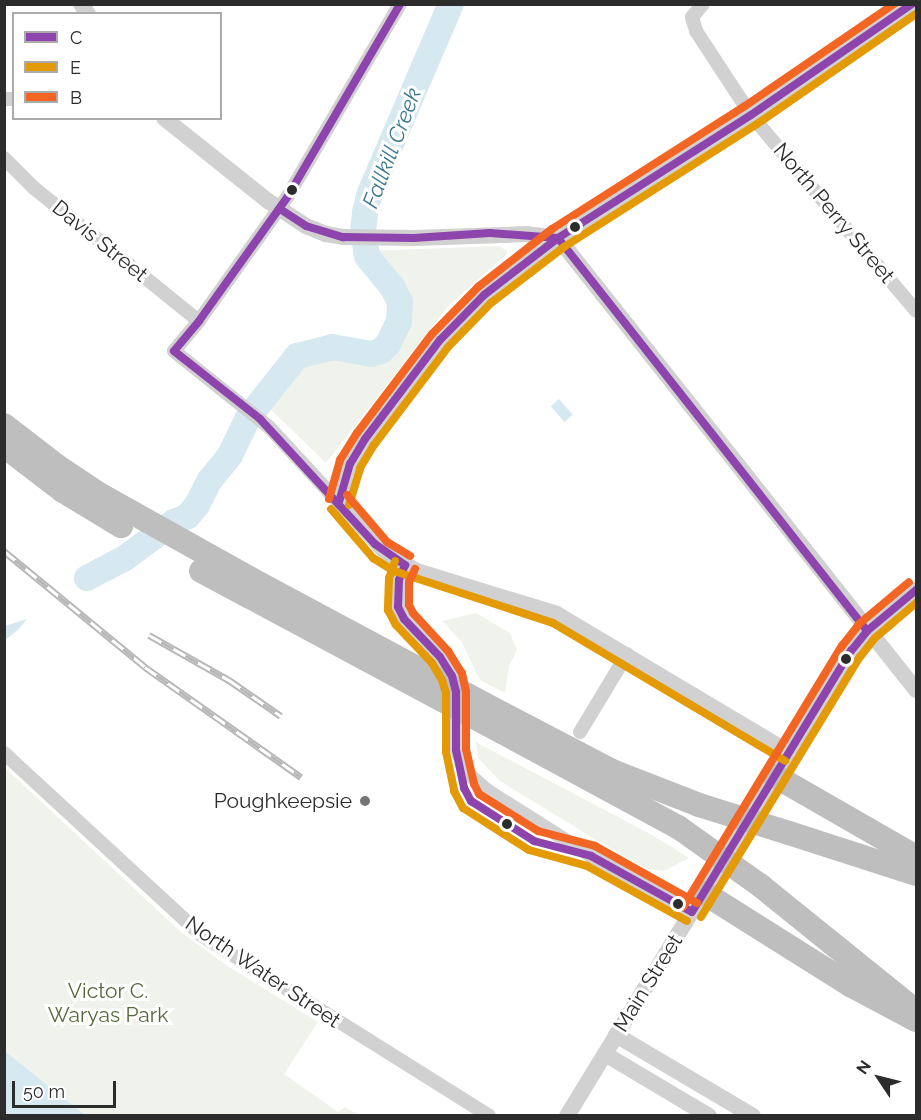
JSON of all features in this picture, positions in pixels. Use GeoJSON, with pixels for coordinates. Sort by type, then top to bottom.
{"type":"FeatureCollection","features":[{"type":"Feature","properties":{"kind":"highway"},"geometry":{"type":"LineString","coordinates":[[7,431],[56,486],[129,521],[503,723],[678,827],[761,886],[916,1011]]}},
{"type":"Feature","properties":{"kind":"highway"},"geometry":{"type":"LineString","coordinates":[[503,723],[612,771],[699,805],[916,874]]}},
{"type":"Feature","properties":{"kind":"highway"},"geometry":{"type":"LineString","coordinates":[[775,776],[916,857]]}},
{"type":"Feature","properties":{"kind":"highway"},"geometry":{"type":"LineString","coordinates":[[698,902],[916,1020]]}},
{"type":"Feature","properties":{"kind":"street"},"geometry":{"type":"LineString","coordinates":[[400,4],[280,209],[199,321],[174,351],[260,418],[339,502],[380,550],[405,565],[557,613],[790,752]]}},
{"type":"Feature","properties":{"kind":"street","name":"North Perry Street"},"geometry":{"type":"LineString","coordinates":[[703,4],[692,17],[696,31],[752,115],[916,311]]}},
{"type":"Feature","properties":{"kind":"street"},"geometry":{"type":"LineString","coordinates":[[339,502],[350,464],[359,448],[440,340],[484,295],[558,238],[752,115],[913,4]]}},
{"type":"Feature","properties":{"kind":"street"},"geometry":{"type":"LineString","coordinates":[[167,120],[280,209],[306,226],[343,237],[377,238],[490,233],[558,238],[916,690]]}},
{"type":"Feature","properties":{"kind":"street","name":"Davis Street"},"geometry":{"type":"LineString","coordinates":[[4,158],[34,188],[199,321]]}},
{"type":"Feature","properties":{"kind":"street"},"geometry":{"type":"LineString","coordinates":[[405,565],[399,580],[398,607],[404,619],[440,657],[452,676],[456,692],[455,744],[465,771],[488,791],[591,856],[698,902]]}},
{"type":"Feature","properties":{"kind":"street","name":"Main Street"},"geometry":{"type":"LineString","coordinates":[[567,1116],[851,651],[867,631],[916,590]]}},
{"type":"Feature","properties":{"kind":"street"},"geometry":{"type":"LineString","coordinates":[[580,732],[627,654]]}},
{"type":"Feature","properties":{"kind":"street","name":"North Water Street"},"geometry":{"type":"LineString","coordinates":[[4,753],[201,935],[489,1116]]}},
{"type":"Feature","properties":{"kind":"street"},"geometry":{"type":"LineString","coordinates":[[616,1035],[753,1116]]}},
{"type":"Feature","properties":{"kind":"street"},"geometry":{"type":"LineString","coordinates":[[605,1054],[709,1116]]}},
{"type":"Feature","properties":{"kind":"green space"},"geometry":{"type":"Polygon","coordinates":[[[499,246],[507,251],[506,255],[449,305],[326,463],[261,400],[297,357],[308,351],[342,347],[371,354],[381,351],[388,344],[399,321],[400,302],[393,288],[370,261],[366,251],[499,246]]]}},
{"type":"Feature","properties":{"kind":"green space"},"geometry":{"type":"Polygon","coordinates":[[[476,613],[510,633],[517,650],[509,666],[505,693],[480,680],[461,641],[442,621],[476,613]]]}},
{"type":"Feature","properties":{"kind":"green space"},"geometry":{"type":"Polygon","coordinates":[[[476,742],[654,836],[689,858],[664,871],[648,869],[618,853],[500,781],[478,758],[476,742]]]}},
{"type":"Feature","properties":{"kind":"green space","name":"Victor C. Waryas Park"},"geometry":{"type":"Polygon","coordinates":[[[4,767],[181,932],[226,965],[318,1022],[284,1074],[338,1112],[345,1107],[359,1115],[85,1115],[5,1051],[4,767]]]}},
{"type":"Feature","properties":{"kind":"shaded area"},"geometry":{"type":"Polygon","coordinates":[[[559,399],[573,415],[564,422],[551,406],[559,399]]]}},
{"type":"Feature","properties":{"kind":"shaded area"},"geometry":{"type":"Polygon","coordinates":[[[27,619],[18,630],[5,640],[5,626],[27,619]]]}},
{"type":"Feature","properties":{"kind":"shaded area"},"geometry":{"type":"Polygon","coordinates":[[[5,1051],[85,1115],[5,1115],[5,1051]]]}},
{"type":"Feature","properties":{"kind":"waterway","name":"Fallkill Creek"},"geometry":{"type":"LineString","coordinates":[[87,578],[125,558],[174,522],[188,516],[197,505],[210,480],[230,455],[248,418],[297,356],[332,347],[371,354],[381,351],[388,344],[399,321],[400,302],[393,288],[367,256],[363,232],[365,213],[369,195],[451,4]]}},
{"type":"Feature","properties":{"kind":"railway"},"geometry":{"type":"LineString","coordinates":[[4,551],[145,667],[301,777]]}},
{"type":"Feature","properties":{"kind":"railway"},"geometry":{"type":"LineString","coordinates":[[149,635],[229,680],[281,716]]}},
{"type":"Feature","properties":{"kind":"transit line","name":"C"},"geometry":{"type":"LineString","coordinates":[[174,351],[199,321],[288,196],[400,4]]}},
{"type":"Feature","properties":{"kind":"transit line","name":"B"},"geometry":{"type":"LineString","coordinates":[[329,499],[340,460],[357,433],[432,334],[478,287],[552,229],[745,106],[894,4]]}},
{"type":"Feature","properties":{"kind":"transit line","name":"C"},"geometry":{"type":"LineString","coordinates":[[339,502],[350,464],[365,439],[440,340],[484,295],[558,238],[751,115],[912,4]]}},
{"type":"Feature","properties":{"kind":"transit line","name":"E"},"geometry":{"type":"LineString","coordinates":[[349,505],[360,468],[374,445],[448,347],[491,303],[564,247],[757,124],[916,14]]}},
{"type":"Feature","properties":{"kind":"transit line","name":"C"},"geometry":{"type":"LineString","coordinates":[[280,209],[306,226],[343,237],[414,238],[490,233],[558,238],[867,631]]}},
{"type":"Feature","properties":{"kind":"transit line","name":"C"},"geometry":{"type":"LineString","coordinates":[[174,351],[260,419],[375,544],[405,565]]}},
{"type":"Feature","properties":{"kind":"transit line","name":"B"},"geometry":{"type":"LineString","coordinates":[[347,495],[387,542],[410,556]]}},
{"type":"Feature","properties":{"kind":"transit line","name":"E"},"geometry":{"type":"LineString","coordinates":[[331,509],[373,558],[394,571],[553,623],[785,761]]}},
{"type":"Feature","properties":{"kind":"transit line","name":"E"},"geometry":{"type":"LineString","coordinates":[[395,561],[389,578],[388,610],[396,625],[432,663],[442,680],[446,693],[446,752],[454,791],[463,808],[529,850],[587,866],[687,921]]}},
{"type":"Feature","properties":{"kind":"transit line","name":"C"},"geometry":{"type":"LineString","coordinates":[[405,565],[399,580],[398,607],[404,619],[440,657],[452,676],[456,692],[456,750],[464,788],[471,801],[534,841],[591,856],[692,912]]}},
{"type":"Feature","properties":{"kind":"transit line","name":"B"},"geometry":{"type":"LineString","coordinates":[[415,569],[409,582],[409,605],[413,613],[448,651],[462,673],[466,692],[466,749],[474,784],[479,794],[538,831],[595,846],[697,903]]}},
{"type":"Feature","properties":{"kind":"transit line","name":"B"},"geometry":{"type":"LineString","coordinates":[[683,907],[842,646],[859,624],[909,582]]}},
{"type":"Feature","properties":{"kind":"transit line","name":"C"},"geometry":{"type":"LineString","coordinates":[[692,912],[851,651],[867,631],[916,590]]}},
{"type":"Feature","properties":{"kind":"transit line","name":"E"},"geometry":{"type":"LineString","coordinates":[[701,917],[860,657],[875,638],[916,603]]}},
{"type":"Feature","properties":{"kind":"place","name":"Poughkeepsie"},"geometry":{"type":"Point","coordinates":[365,801]}}]}
